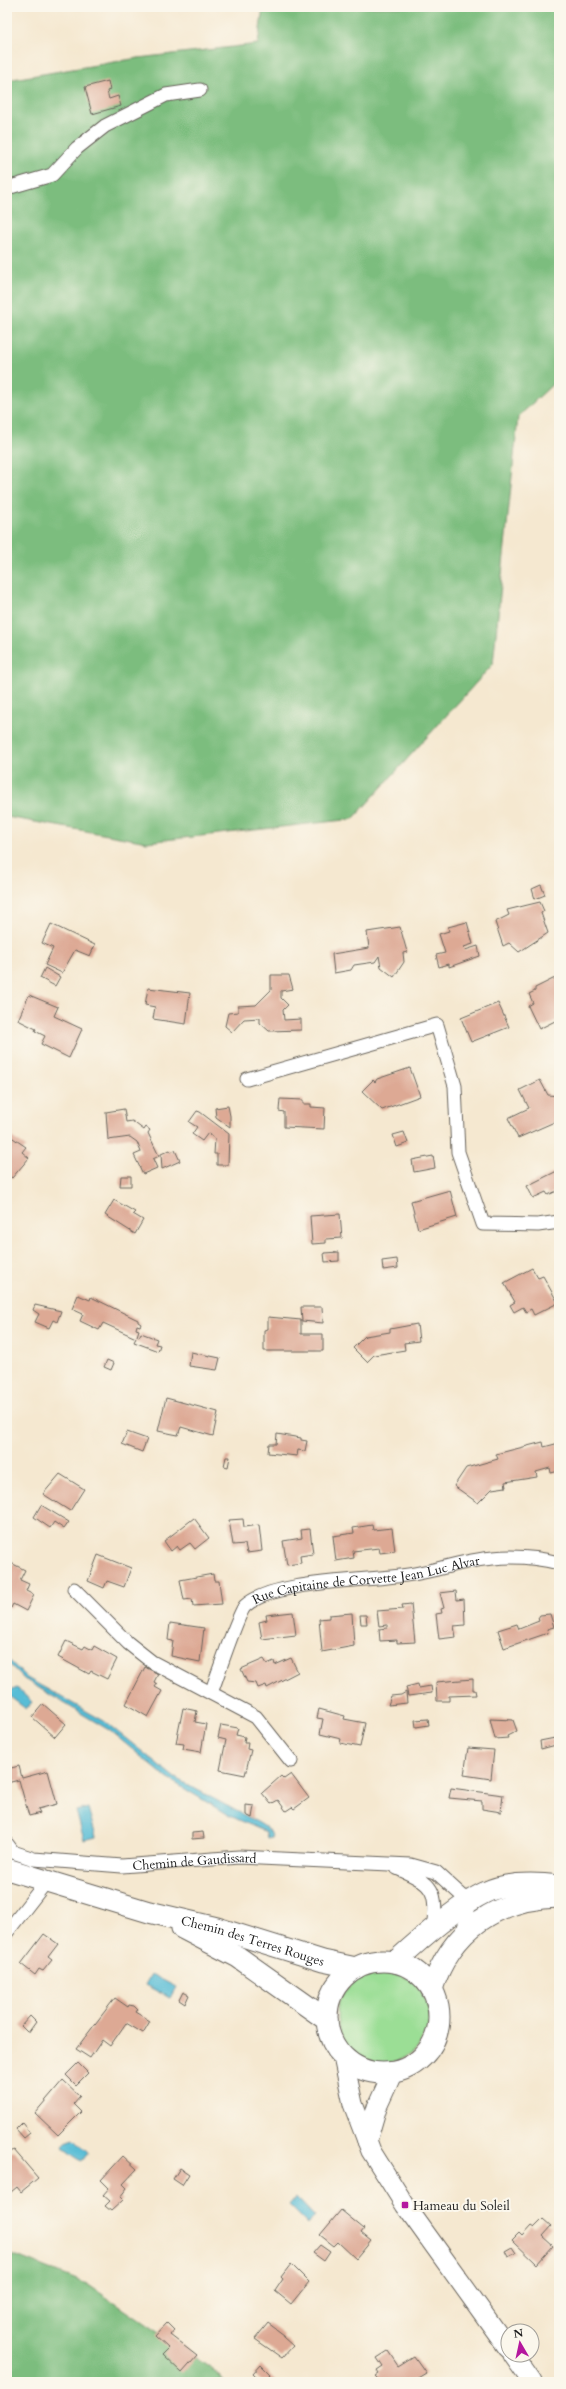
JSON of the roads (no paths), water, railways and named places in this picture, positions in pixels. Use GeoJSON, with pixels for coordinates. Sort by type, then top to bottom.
{"type":"FeatureCollection","features":[{"type":"Feature","properties":{"kind":"main road","name":"Chemin des Terres Rouges"},"geometry":{"type":"LineString","coordinates":[[7,1870],[149,1912],[203,1924],[322,1961],[356,1968]]}},
{"type":"Feature","properties":{"kind":"main road"},"geometry":{"type":"LineString","coordinates":[[395,1962],[469,1902],[484,1893],[499,1888],[538,1883],[559,1886]]}},
{"type":"Feature","properties":{"kind":"main road"},"geometry":{"type":"LineString","coordinates":[[432,1989],[442,1962],[460,1937],[499,1909],[520,1900],[559,1897]]}},
{"type":"Feature","properties":{"kind":"main road","name":"Chemin des Terres Rouges"},"geometry":{"type":"LineString","coordinates":[[149,1912],[233,1954],[327,2020]]}},
{"type":"Feature","properties":{"kind":"main road"},"geometry":{"type":"LineString","coordinates":[[381,1961],[395,1962],[416,1971],[432,1989],[438,2003],[440,2018],[437,2033],[431,2047],[421,2059],[408,2068],[393,2072],[380,2073],[366,2071],[343,2056],[334,2046],[327,2020],[328,2004],[334,1990],[343,1977],[356,1968],[381,1961]]}},
{"type":"Feature","properties":{"kind":"main road"},"geometry":{"type":"LineString","coordinates":[[343,2056],[353,2104],[371,2151],[405,2205],[500,2337]]}},
{"type":"Feature","properties":{"kind":"main road"},"geometry":{"type":"LineString","coordinates":[[367,2140],[370,2123],[393,2072]]}},
{"type":"Feature","properties":{"kind":"main road"},"geometry":{"type":"LineString","coordinates":[[519,2363],[532,2382]]}},
{"type":"Feature","properties":{"kind":"street"},"geometry":{"type":"LineString","coordinates":[[7,188],[52,175],[77,148],[105,126],[166,95],[200,90]]}},
{"type":"Feature","properties":{"kind":"street"},"geometry":{"type":"LineString","coordinates":[[247,1079],[436,1025],[455,1086],[458,1152],[483,1224],[538,1225],[559,1222]]}},
{"type":"Feature","properties":{"kind":"street","name":"Rue Capitaine de Corvette Jean Luc Alvar"},"geometry":{"type":"LineString","coordinates":[[211,1694],[244,1607],[260,1596],[298,1587],[418,1573],[459,1563],[494,1557],[545,1560],[559,1563]]}},
{"type":"Feature","properties":{"kind":"street"},"geometry":{"type":"LineString","coordinates":[[74,1589],[128,1643],[152,1662],[211,1694],[256,1716],[291,1760]]}},
{"type":"Feature","properties":{"kind":"street","name":"Chemin de Gaudissard"},"geometry":{"type":"LineString","coordinates":[[7,1844],[13,1852],[34,1859],[122,1866],[239,1857],[411,1865],[436,1872],[469,1902]]}},
{"type":"Feature","properties":{"kind":"street"},"geometry":{"type":"LineString","coordinates":[[386,1863],[418,1877],[431,1888],[435,1900],[433,1930]]}},
{"type":"Feature","properties":{"kind":"street"},"geometry":{"type":"LineString","coordinates":[[7,1932],[46,1882]]}},
{"type":"Feature","properties":{"kind":"street"},"geometry":{"type":"LineString","coordinates":[[460,1937],[467,1919],[469,1902]]}},
{"type":"Feature","properties":{"kind":"water"},"geometry":{"type":"Polygon","coordinates":[[[7,1658],[27,1678],[104,1721],[175,1778],[259,1823],[267,1828],[272,1837],[267,1838],[266,1832],[228,1815],[167,1778],[109,1730],[24,1679],[7,1662],[7,1658]]]}},
{"type":"Feature","properties":{"kind":"water"},"geometry":{"type":"Polygon","coordinates":[[[17,1688],[32,1702],[26,1709],[9,1696],[10,1691],[17,1688]]]}},
{"type":"Feature","properties":{"kind":"water"},"geometry":{"type":"Polygon","coordinates":[[[88,1808],[96,1837],[84,1840],[76,1811],[88,1808]]]}},
{"type":"Feature","properties":{"kind":"water"},"geometry":{"type":"Polygon","coordinates":[[[151,1974],[176,1987],[170,1998],[145,1985],[151,1974]]]}},
{"type":"Feature","properties":{"kind":"water"},"geometry":{"type":"Polygon","coordinates":[[[74,2139],[88,2153],[82,2161],[63,2147],[66,2142],[74,2139]]]}},
{"type":"Feature","properties":{"kind":"water"},"geometry":{"type":"Polygon","coordinates":[[[296,2197],[314,2216],[307,2223],[289,2205],[296,2197]]]}},
{"type":"Feature","properties":{"kind":"place","name":"Hameau du Soleil"},"geometry":{"type":"Point","coordinates":[405,2205]}}]}
